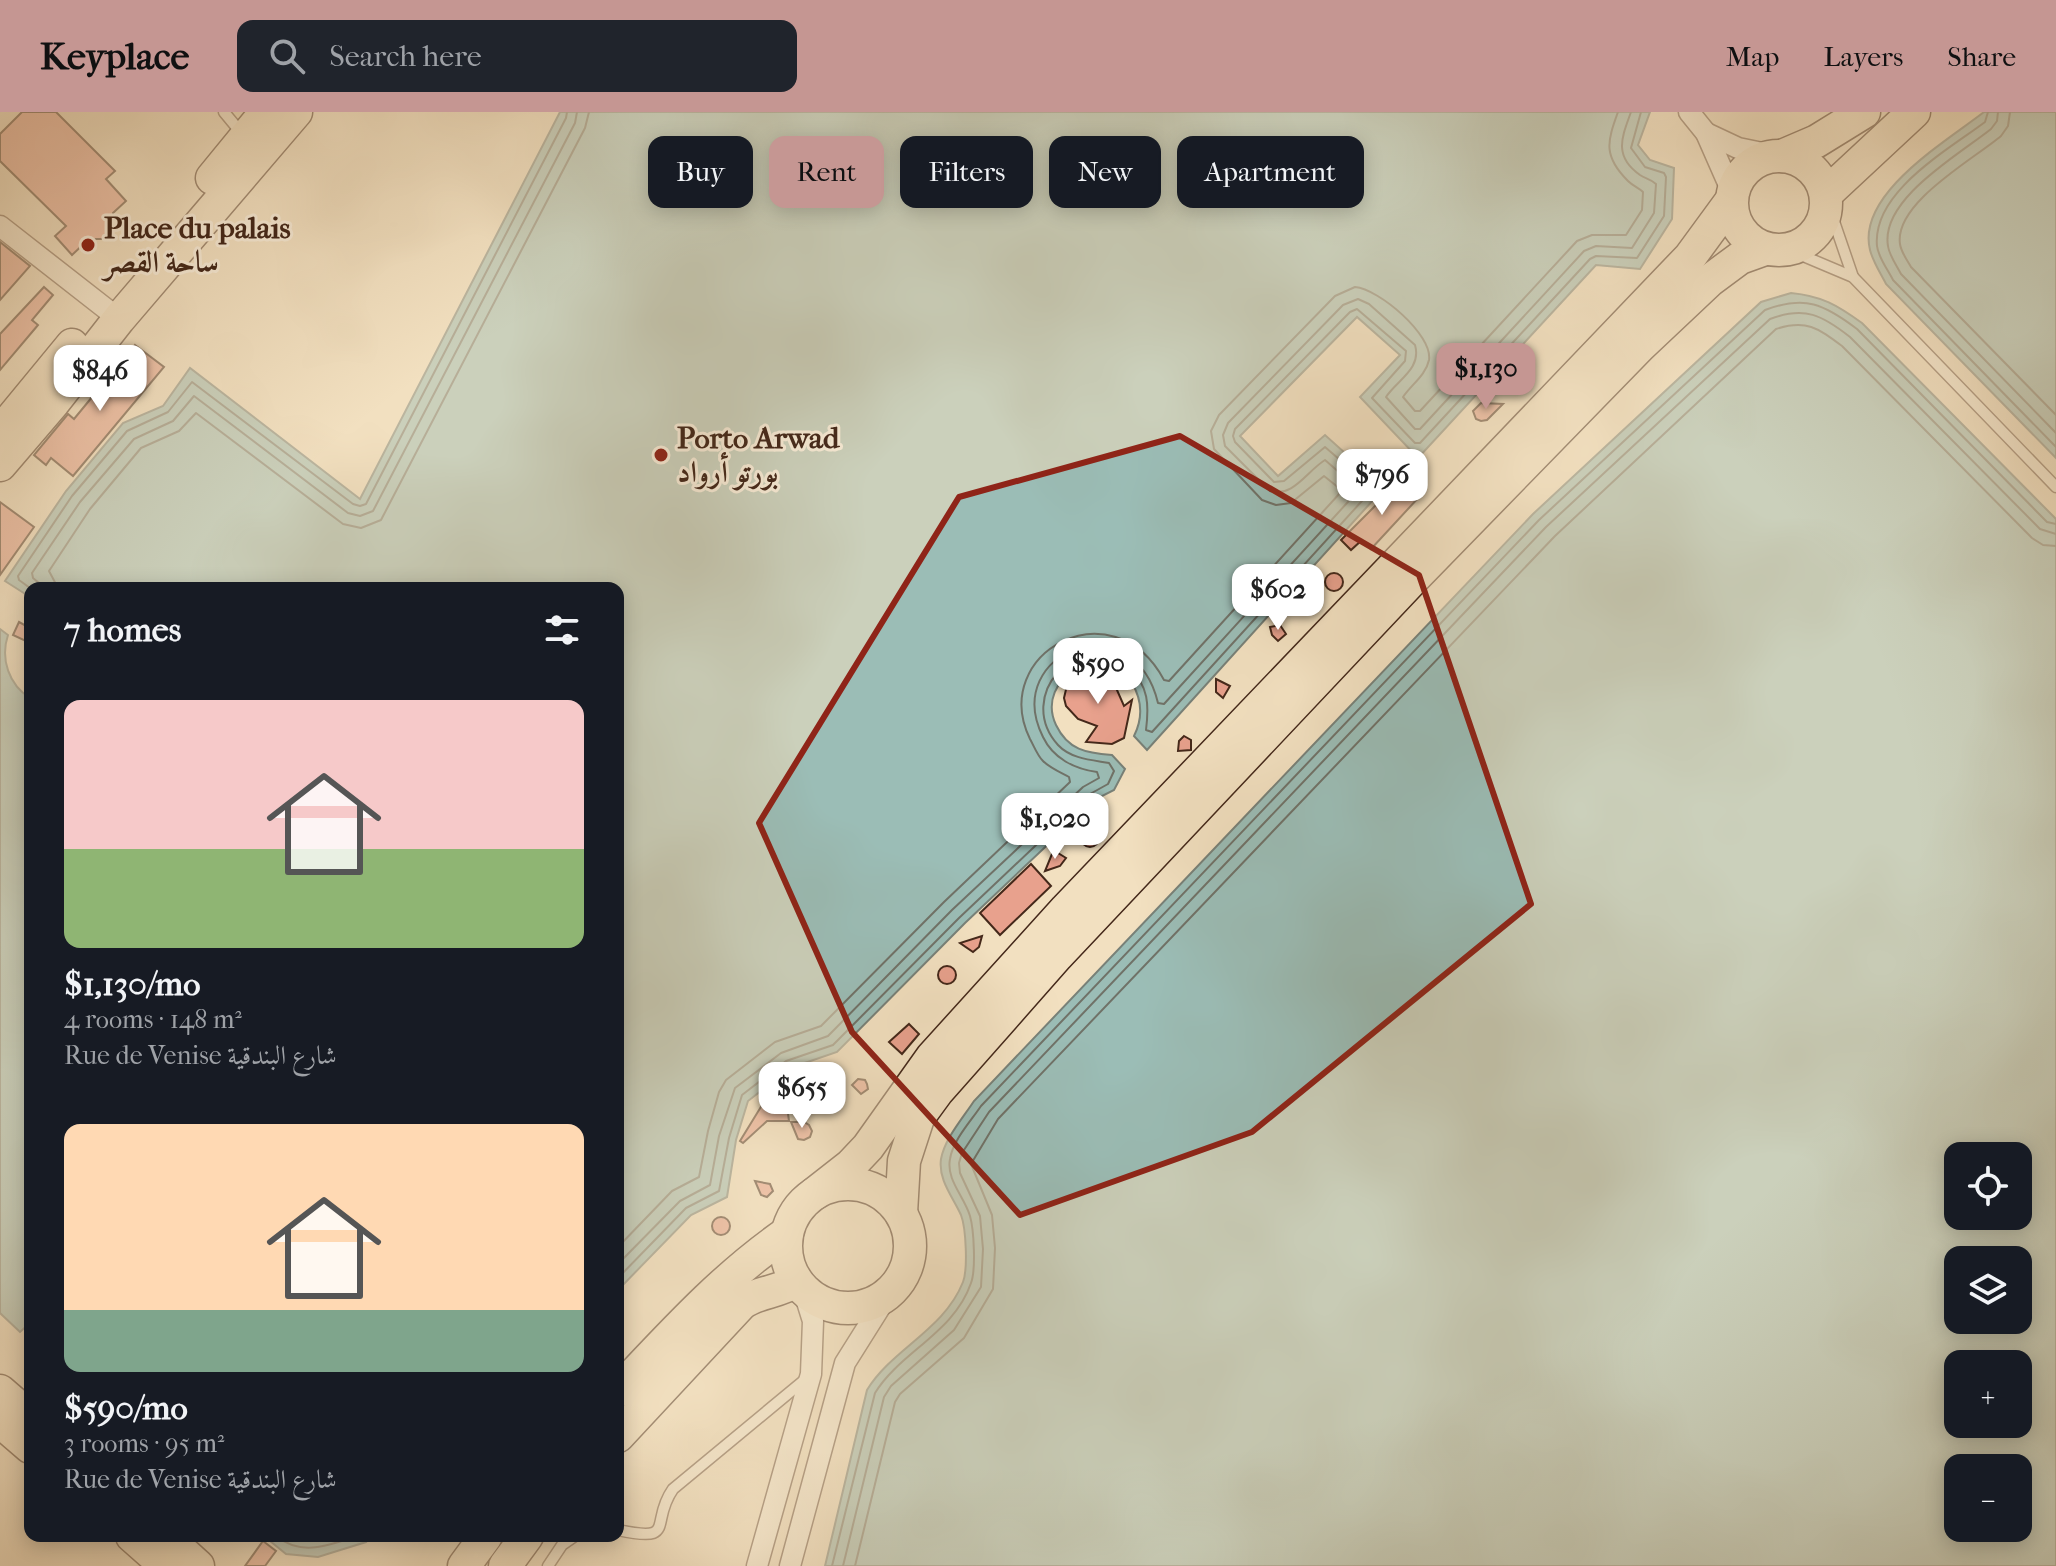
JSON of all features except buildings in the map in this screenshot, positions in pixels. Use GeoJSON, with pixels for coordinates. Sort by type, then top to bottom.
{"type":"FeatureCollection","features":[{"type":"Feature","properties":{"kind":"main road"},"geometry":{"type":"LineString","coordinates":[[254,146],[266,112]]}},
{"type":"Feature","properties":{"kind":"main road"},"geometry":{"type":"LineString","coordinates":[[0,432],[111,313],[254,146],[296,112]]}},
{"type":"Feature","properties":{"kind":"main road"},"geometry":{"type":"LineString","coordinates":[[814,1194],[833,1186],[852,1184],[871,1188],[888,1198],[901,1213],[909,1231],[911,1248],[901,1280],[889,1293],[861,1307],[846,1308],[830,1306],[800,1285],[789,1266],[786,1250],[787,1233],[793,1217],[814,1194],[851,1165],[868,1147],[932,1057],[1066,909],[1682,266],[1732,197],[1738,178],[1749,166],[1817,141],[1864,112]]}},
{"type":"Feature","properties":{"kind":"main road"},"geometry":{"type":"LineString","coordinates":[[1826,197],[1914,112]]}},
{"type":"Feature","properties":{"kind":"main road"},"geometry":{"type":"LineString","coordinates":[[901,1213],[904,1161],[918,1118],[937,1092],[1057,956],[1411,581],[1640,346],[1709,281],[1740,258],[1802,245],[1813,237],[1821,226],[1826,197],[1823,184],[1802,162],[1779,156]]}},
{"type":"Feature","properties":{"kind":"main road"},"geometry":{"type":"LineString","coordinates":[[1732,197],[1733,217],[1740,231],[1751,242],[1777,249]]}},
{"type":"Feature","properties":{"kind":"main road"},"geometry":{"type":"LineString","coordinates":[[0,465],[54,402],[111,313]]}},
{"type":"Feature","properties":{"kind":"main road"},"geometry":{"type":"LineString","coordinates":[[624,1385],[722,1283],[750,1258],[787,1233]]}},
{"type":"Feature","properties":{"kind":"main road"},"geometry":{"type":"LineString","coordinates":[[624,1429],[733,1310],[751,1296],[800,1285]]}},
{"type":"Feature","properties":{"kind":"main road"},"geometry":{"type":"LineString","coordinates":[[0,1391],[24,1412]]}},
{"type":"Feature","properties":{"kind":"main road"},"geometry":{"type":"LineString","coordinates":[[0,1421],[24,1442]]}},
{"type":"Feature","properties":{"kind":"main road"},"geometry":{"type":"LineString","coordinates":[[139,1542],[166,1566]]}},
{"type":"Feature","properties":{"kind":"main road"},"geometry":{"type":"LineString","coordinates":[[172,1542],[198,1566]]}},
{"type":"Feature","properties":{"kind":"main road"},"geometry":{"type":"LineString","coordinates":[[464,1566],[482,1542]]}},
{"type":"Feature","properties":{"kind":"main road"},"geometry":{"type":"LineString","coordinates":[[505,1566],[523,1542]]}},
{"type":"Feature","properties":{"kind":"street"},"geometry":{"type":"LineString","coordinates":[[1691,113],[1706,133],[1732,197]]}},
{"type":"Feature","properties":{"kind":"street"},"geometry":{"type":"LineString","coordinates":[[1706,133],[1738,148],[1779,156]]}},
{"type":"Feature","properties":{"kind":"street"},"geometry":{"type":"LineString","coordinates":[[0,226],[111,313]]}},
{"type":"Feature","properties":{"kind":"street"},"geometry":{"type":"LineString","coordinates":[[757,1566],[811,1374],[813,1321],[800,1285]]}},
{"type":"Feature","properties":{"kind":"street"},"geometry":{"type":"LineString","coordinates":[[790,1566],[845,1363],[889,1293]]}},
{"type":"Feature","properties":{"kind":"lane"},"geometry":{"type":"LineString","coordinates":[[224,112],[254,146]]}},
{"type":"Feature","properties":{"kind":"lane"},"geometry":{"type":"LineString","coordinates":[[1826,197],[1853,277],[2056,487]]}},
{"type":"Feature","properties":{"kind":"lane"},"geometry":{"type":"LineString","coordinates":[[1777,249],[1853,277]]}},
{"type":"Feature","properties":{"kind":"lane"},"geometry":{"type":"LineString","coordinates":[[624,1531],[649,1536],[657,1532],[662,1525],[664,1501],[673,1489],[811,1374]]}},
{"type":"Feature","properties":{"kind":"lane"},"geometry":{"type":"LineString","coordinates":[[548,1566],[566,1542]]}},
{"type":"Feature","properties":{"kind":"highlighted area"},"geometry":{"type":"Polygon","coordinates":[[[1180,436],[1419,575],[1531,904],[1252,1132],[1020,1215],[852,1032],[759,823],[959,497],[1180,436]]]}},
{"type":"Feature","properties":{"kind":"water"},"geometry":{"type":"Polygon","coordinates":[[[560,112],[1650,112],[1638,145],[1650,160],[1674,168],[1672,219],[1640,269],[1596,265],[1418,458],[1360,397],[1400,355],[1357,317],[1240,436],[1278,476],[1325,435],[1384,488],[1147,750],[1134,736],[1140,716],[1138,696],[1132,683],[1120,670],[1105,664],[1090,665],[1075,670],[1063,679],[1055,692],[1052,708],[1056,725],[1072,745],[1094,753],[1112,755],[1125,769],[1114,790],[1096,799],[965,923],[837,1052],[790,1068],[748,1101],[736,1140],[727,1197],[691,1215],[624,1284],[624,582],[24,582],[24,593],[5,581],[66,491],[123,423],[163,406],[190,368],[360,499],[560,112]]]}},
{"type":"Feature","properties":{"kind":"water"},"geometry":{"type":"Polygon","coordinates":[[[1984,112],[2056,112],[2056,458],[1886,284],[1870,250],[1869,229],[1890,189],[1928,154],[1984,112]]]}},
{"type":"Feature","properties":{"kind":"water"},"geometry":{"type":"Polygon","coordinates":[[[1791,293],[1812,296],[1837,306],[1862,323],[2056,519],[2056,1566],[825,1566],[867,1390],[890,1363],[944,1313],[965,1276],[963,1221],[944,1181],[941,1167],[943,1151],[950,1136],[974,1101],[1533,514],[1761,302],[1791,293]]]}},
{"type":"Feature","properties":{"kind":"water"},"geometry":{"type":"Polygon","coordinates":[[[0,629],[8,635],[5,653],[8,671],[24,694],[24,1328],[20,1332],[0,1313],[0,629]]]}},
{"type":"Feature","properties":{"kind":"water"},"geometry":{"type":"Polygon","coordinates":[[[271,1542],[366,1542],[318,1557],[286,1554],[271,1542]]]}},
{"type":"Feature","properties":{"kind":"place","name":"Place du palais ساحة القصر"},"geometry":{"type":"Point","coordinates":[88,245]}},
{"type":"Feature","properties":{"kind":"place","name":"Porto Arwad بورتو أرواد"},"geometry":{"type":"Point","coordinates":[661,455]}}]}
